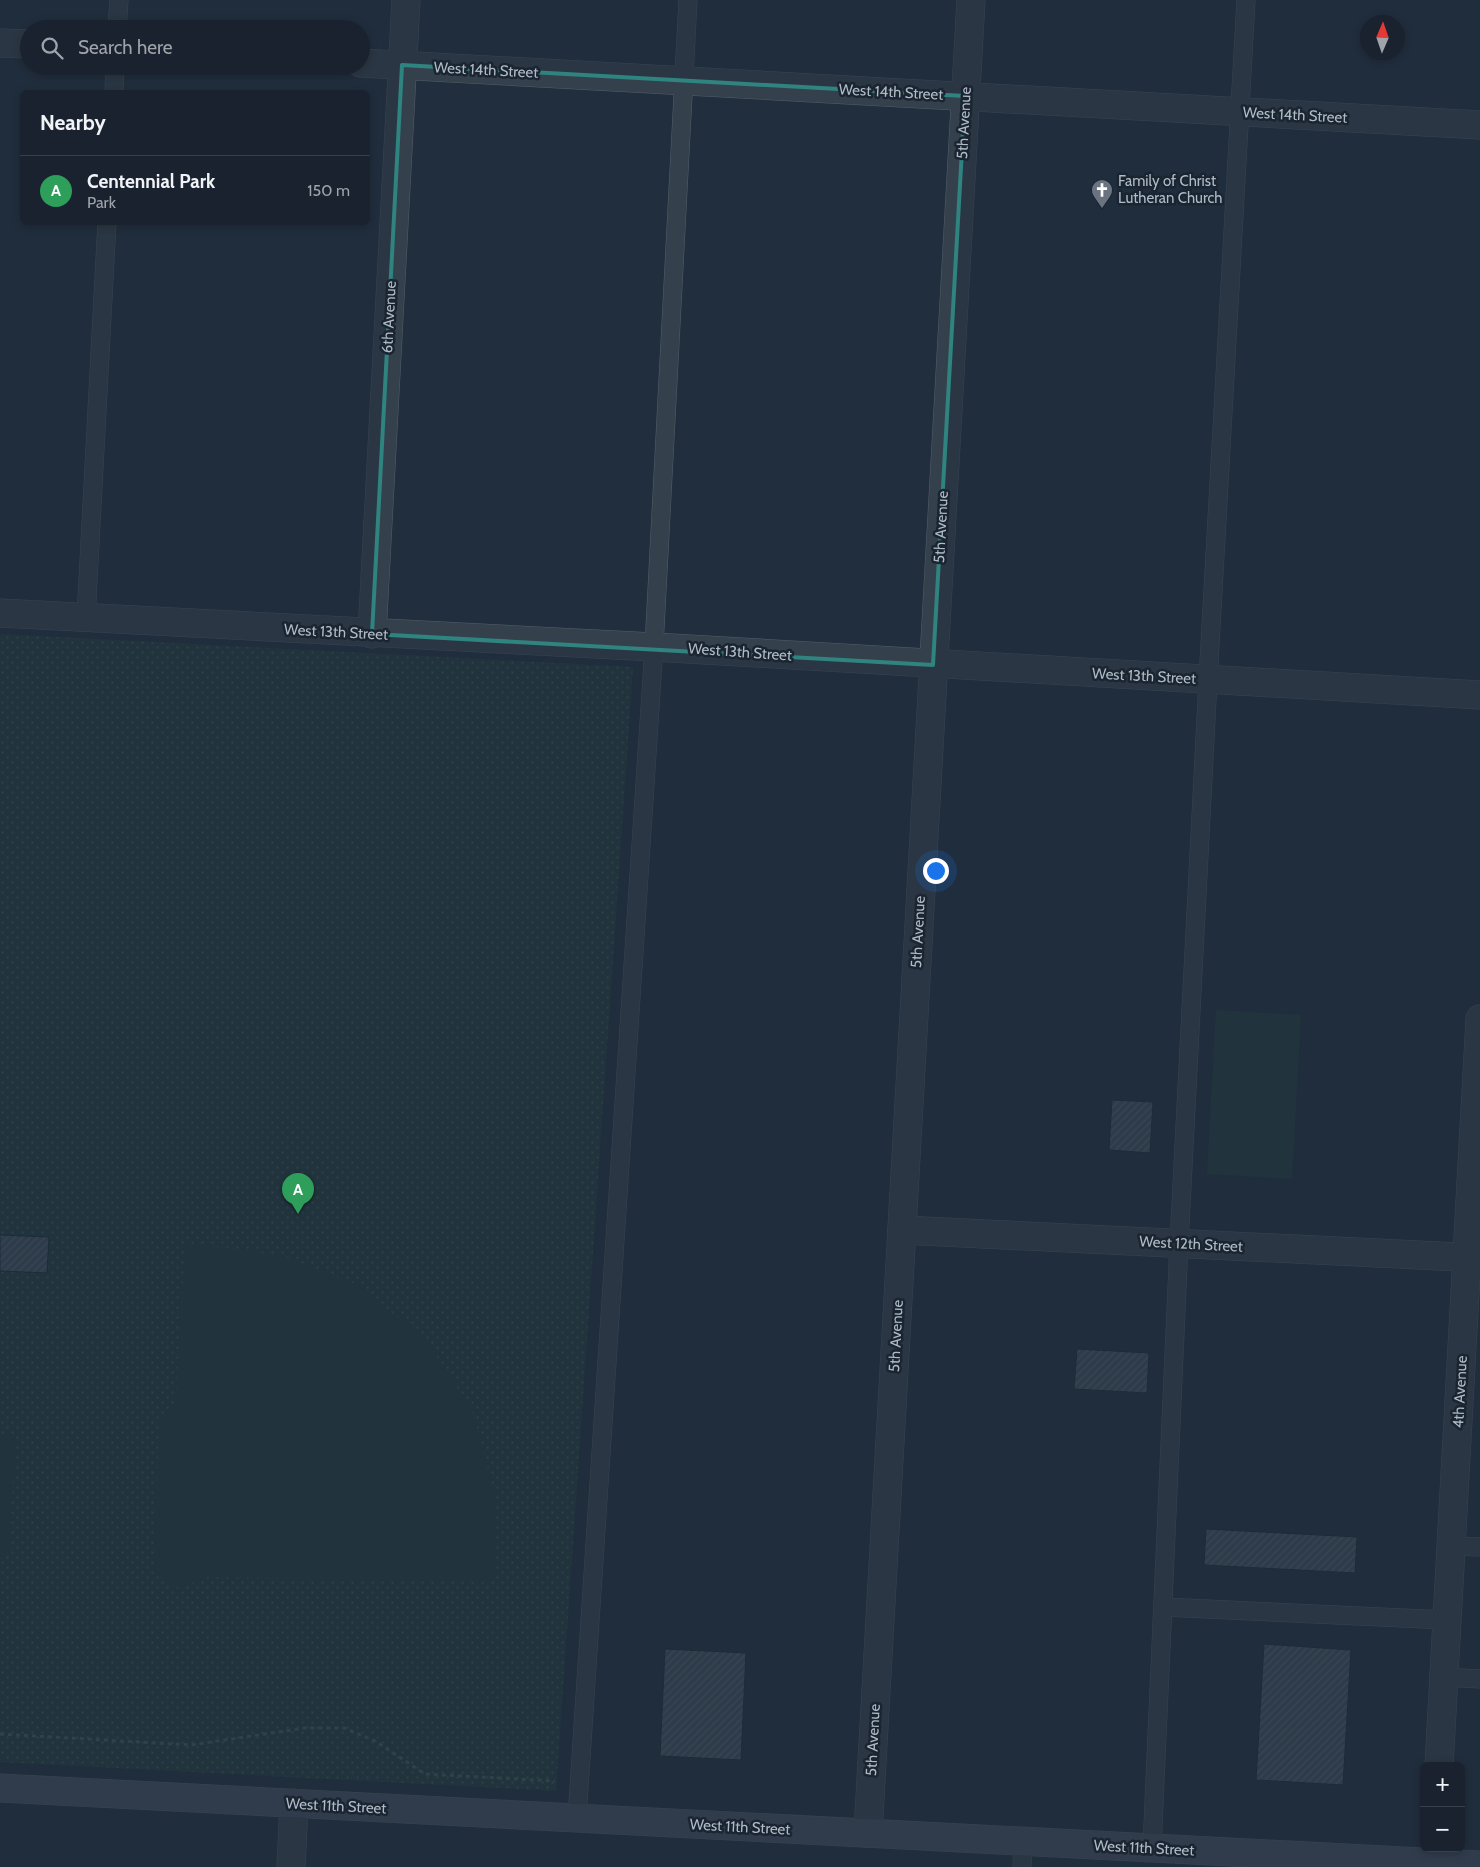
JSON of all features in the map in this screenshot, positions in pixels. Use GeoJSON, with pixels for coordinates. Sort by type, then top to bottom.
{"type":"FeatureCollection","features":[{"type":"Feature","properties":{"kind":"main road","name":"West 11th Street"},"geometry":{"type":"LineString","coordinates":[[0,1788],[868,1833],[1022,1854],[1152,1848],[1434,1859],[1480,1865]]}},
{"type":"Feature","properties":{"kind":"street","name":"6th Avenue"},"geometry":{"type":"LineString","coordinates":[[372,634],[406,0]]}},
{"type":"Feature","properties":{"kind":"street","name":"5th Avenue"},"geometry":{"type":"LineString","coordinates":[[868,1833],[970,0]]}},
{"type":"Feature","properties":{"kind":"street"},"geometry":{"type":"LineString","coordinates":[[0,43],[20,44]]}},
{"type":"Feature","properties":{"kind":"street","name":"West 14th Street"},"geometry":{"type":"LineString","coordinates":[[370,63],[1480,125]]}},
{"type":"Feature","properties":{"kind":"street","name":"West 13th Street"},"geometry":{"type":"LineString","coordinates":[[0,613],[372,634],[654,647],[934,665],[1480,695]]}},
{"type":"Feature","properties":{"kind":"street","name":"4th Avenue"},"geometry":{"type":"LineString","coordinates":[[1439,1762],[1451,1546],[1474,1257],[1480,1019]]}},
{"type":"Feature","properties":{"kind":"street","name":"West 12th Street"},"geometry":{"type":"LineString","coordinates":[[902,1230],[1474,1257]]}},
{"type":"Feature","properties":{"kind":"street"},"geometry":{"type":"LineString","coordinates":[[291,1867],[294,1803]]}},
{"type":"Feature","properties":{"kind":"lane"},"geometry":{"type":"LineString","coordinates":[[118,20],[119,0]]}},
{"type":"Feature","properties":{"kind":"lane"},"geometry":{"type":"LineString","coordinates":[[577,1818],[654,647],[682,80],[688,0]]}},
{"type":"Feature","properties":{"kind":"lane"},"geometry":{"type":"LineString","coordinates":[[1152,1848],[1179,1243],[1246,0]]}},
{"type":"Feature","properties":{"kind":"lane"},"geometry":{"type":"LineString","coordinates":[[114,90],[115,75]]}},
{"type":"Feature","properties":{"kind":"lane"},"geometry":{"type":"LineString","coordinates":[[86,618],[107,225]]}},
{"type":"Feature","properties":{"kind":"lane"},"geometry":{"type":"LineString","coordinates":[[1451,1546],[1480,1547]]}},
{"type":"Feature","properties":{"kind":"lane"},"geometry":{"type":"LineString","coordinates":[[1163,1607],[1448,1620]]}},
{"type":"Feature","properties":{"kind":"lane"},"geometry":{"type":"LineString","coordinates":[[1444,1677],[1480,1679]]}},
{"type":"Feature","properties":{"kind":"path"},"geometry":{"type":"LineString","coordinates":[[0,1734],[191,1745],[304,1728],[344,1728],[375,1741],[425,1774],[578,1782]]}},
{"type":"Feature","properties":{"kind":"highlighted area"},"geometry":{"type":"Polygon","coordinates":[[[402,65],[965,96],[933,665],[372,634],[402,65]]]}},
{"type":"Feature","properties":{"kind":"green space"},"geometry":{"type":"Polygon","coordinates":[[[0,634],[633,667],[556,1791],[0,1762],[0,634]]]}},
{"type":"Feature","properties":{"kind":"green space"},"geometry":{"type":"Polygon","coordinates":[[[1216,1010],[1301,1015],[1292,1179],[1207,1174],[1216,1010]]]}},
{"type":"Feature","properties":{"kind":"green space"},"geometry":{"type":"Polygon","coordinates":[[[185,1243],[284,1256],[357,1285],[424,1338],[472,1410],[495,1495],[496,1571],[487,1582],[208,1577],[173,1589],[154,1565],[159,1424],[176,1406],[185,1243]]]}},
{"type":"Feature","properties":{"kind":"green space"},"geometry":{"type":"Polygon","coordinates":[[[0,1436],[15,1437],[9,1554],[0,1553],[0,1436]]]}},
{"type":"Feature","properties":{"kind":"building"},"geometry":{"type":"Polygon","coordinates":[[[1112,1100],[1153,1102],[1150,1153],[1109,1150],[1112,1100]]]}},
{"type":"Feature","properties":{"kind":"building"},"geometry":{"type":"Polygon","coordinates":[[[0,1235],[49,1237],[47,1273],[0,1271],[0,1235]]]}},
{"type":"Feature","properties":{"kind":"building"},"geometry":{"type":"Polygon","coordinates":[[[1077,1349],[1149,1353],[1147,1393],[1074,1389],[1077,1349]]]}},
{"type":"Feature","properties":{"kind":"building"},"geometry":{"type":"Polygon","coordinates":[[[1206,1529],[1357,1537],[1355,1573],[1204,1565],[1206,1529]]]}},
{"type":"Feature","properties":{"kind":"building"},"geometry":{"type":"Polygon","coordinates":[[[1264,1644],[1351,1650],[1343,1785],[1256,1780],[1264,1644]]]}},
{"type":"Feature","properties":{"kind":"building"},"geometry":{"type":"Polygon","coordinates":[[[665,1649],[746,1653],[741,1760],[660,1756],[665,1649]]]}},
{"type":"Feature","properties":{"kind":"place","name":"Family of Christ Lutheran Church"},"geometry":{"type":"Point","coordinates":[1102,209]}},
{"type":"Feature","properties":{"kind":"place","name":"Centennial Park"},"geometry":{"type":"Point","coordinates":[298,1214]}}]}
